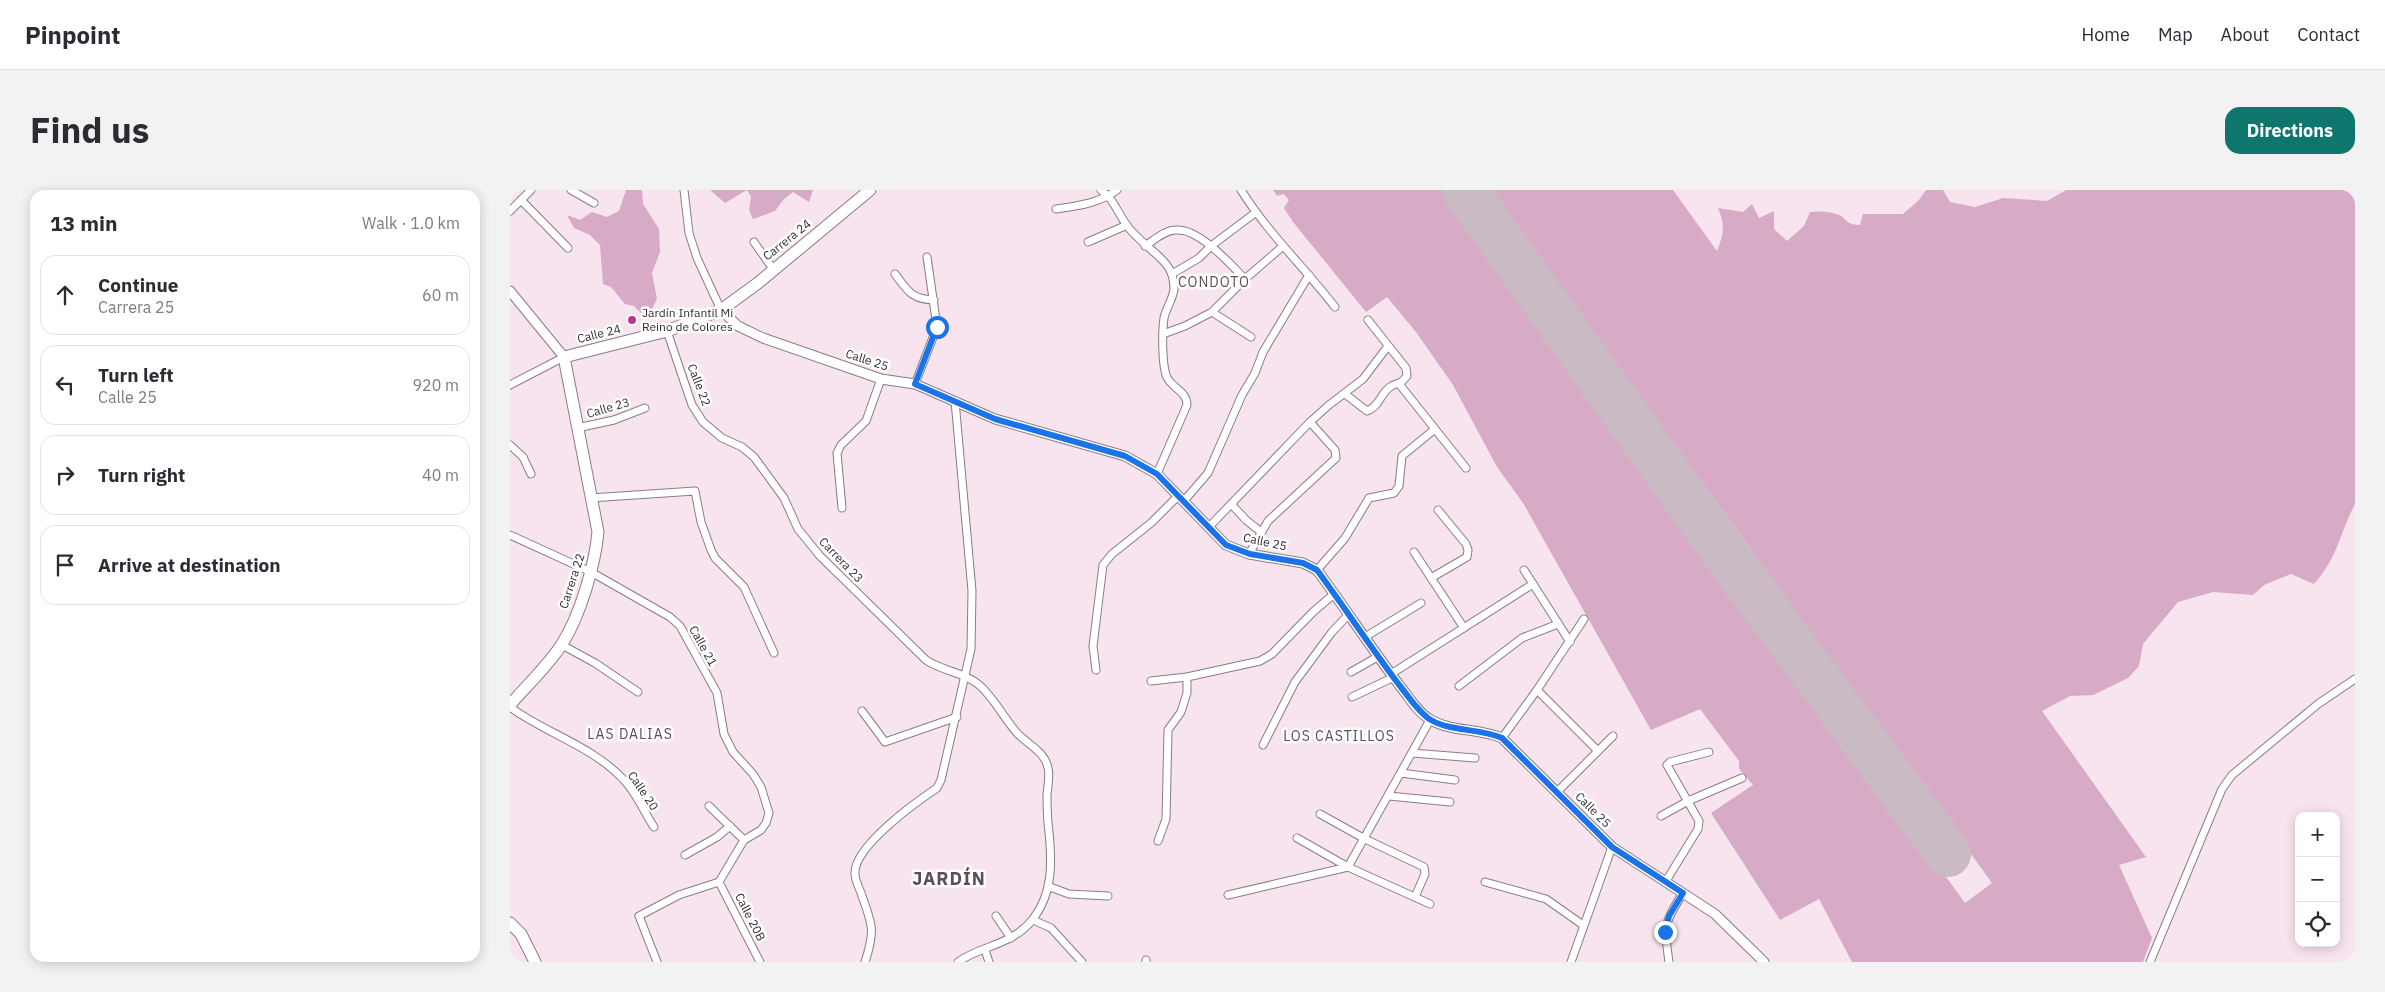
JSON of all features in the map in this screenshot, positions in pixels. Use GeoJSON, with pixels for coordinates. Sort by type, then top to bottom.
{"type":"FeatureCollection","features":[{"type":"Feature","properties":{"kind":"main road","name":"Carrera 24"},"geometry":{"type":"LineString","coordinates":[[721,310],[870,190]]}},
{"type":"Feature","properties":{"kind":"main road","name":"Calle 24"},"geometry":{"type":"LineString","coordinates":[[564,356],[667,331],[721,310]]}},
{"type":"Feature","properties":{"kind":"main road","name":"Carrera 22"},"geometry":{"type":"LineString","coordinates":[[510,706],[562,645],[572,626],[591,572],[598,532],[564,356]]}},
{"type":"Feature","properties":{"kind":"main road"},"geometry":{"type":"LineString","coordinates":[[510,923],[520,934],[535,962]]}},
{"type":"Feature","properties":{"kind":"street"},"geometry":{"type":"LineString","coordinates":[[510,211],[531,190]]}},
{"type":"Feature","properties":{"kind":"street"},"geometry":{"type":"LineString","coordinates":[[571,190],[594,203]]}},
{"type":"Feature","properties":{"kind":"street"},"geometry":{"type":"LineString","coordinates":[[684,190],[692,242],[697,258],[721,310]]}},
{"type":"Feature","properties":{"kind":"street"},"geometry":{"type":"LineString","coordinates":[[1101,190],[1109,196],[1127,225],[1145,246],[1166,264],[1172,274],[1174,290],[1164,318],[1163,334],[1166,376],[1171,383],[1181,390],[1187,399],[1187,405],[1157,474]]}},
{"type":"Feature","properties":{"kind":"street"},"geometry":{"type":"LineString","coordinates":[[1056,209],[1080,206],[1109,196],[1117,190]]}},
{"type":"Feature","properties":{"kind":"street"},"geometry":{"type":"LineString","coordinates":[[1241,190],[1255,213],[1282,247],[1310,275],[1335,307]]}},
{"type":"Feature","properties":{"kind":"street"},"geometry":{"type":"LineString","coordinates":[[521,200],[568,248]]}},
{"type":"Feature","properties":{"kind":"street"},"geometry":{"type":"LineString","coordinates":[[1172,274],[1199,258],[1211,246],[1255,213]]}},
{"type":"Feature","properties":{"kind":"street"},"geometry":{"type":"LineString","coordinates":[[1088,242],[1127,225]]}},
{"type":"Feature","properties":{"kind":"street"},"geometry":{"type":"LineString","coordinates":[[1145,246],[1168,232],[1177,229],[1186,231],[1211,246],[1245,279]]}},
{"type":"Feature","properties":{"kind":"street"},"geometry":{"type":"LineString","coordinates":[[754,242],[773,269]]}},
{"type":"Feature","properties":{"kind":"street"},"geometry":{"type":"LineString","coordinates":[[1163,334],[1185,326],[1212,312],[1245,279],[1282,247]]}},
{"type":"Feature","properties":{"kind":"street"},"geometry":{"type":"LineString","coordinates":[[915,384],[937,327],[927,258]]}},
{"type":"Feature","properties":{"kind":"street"},"geometry":{"type":"LineString","coordinates":[[895,274],[912,295],[918,299],[934,300]]}},
{"type":"Feature","properties":{"kind":"street"},"geometry":{"type":"LineString","coordinates":[[1096,670],[1093,646],[1103,565],[1112,554],[1181,499],[1208,472],[1242,395],[1255,372],[1262,352],[1310,275]]}},
{"type":"Feature","properties":{"kind":"street","name":"Calle 24"},"geometry":{"type":"LineString","coordinates":[[510,291],[564,356]]}},
{"type":"Feature","properties":{"kind":"street","name":"Calle 25"},"geometry":{"type":"LineString","coordinates":[[721,310],[738,326],[764,338],[881,379],[915,384],[995,419],[1125,456],[1157,474],[1226,545],[1250,554],[1303,563],[1317,570]]}},
{"type":"Feature","properties":{"kind":"street"},"geometry":{"type":"LineString","coordinates":[[1212,312],[1250,337]]}},
{"type":"Feature","properties":{"kind":"street"},"geometry":{"type":"LineString","coordinates":[[1345,394],[1367,411],[1372,410],[1390,387],[1400,385],[1407,376],[1407,372],[1368,320]]}},
{"type":"Feature","properties":{"kind":"street","name":"Calle 22"},"geometry":{"type":"LineString","coordinates":[[667,331],[692,405],[703,422],[722,438]]}},
{"type":"Feature","properties":{"kind":"street"},"geometry":{"type":"LineString","coordinates":[[1208,528],[1310,422],[1363,379],[1388,346]]}},
{"type":"Feature","properties":{"kind":"street"},"geometry":{"type":"LineString","coordinates":[[510,385],[564,356]]}},
{"type":"Feature","properties":{"kind":"street"},"geometry":{"type":"LineString","coordinates":[[842,508],[837,454],[841,445],[866,421],[881,379]]}},
{"type":"Feature","properties":{"kind":"street"},"geometry":{"type":"LineString","coordinates":[[1400,385],[1466,468]]}},
{"type":"Feature","properties":{"kind":"street"},"geometry":{"type":"LineString","coordinates":[[865,962],[872,936],[872,923],[854,876],[855,868],[868,846],[881,833],[937,788],[941,780],[957,717],[971,649],[972,591],[955,401]]}},
{"type":"Feature","properties":{"kind":"street","name":"Calle 23"},"geometry":{"type":"LineString","coordinates":[[577,428],[614,420],[645,408]]}},
{"type":"Feature","properties":{"kind":"street"},"geometry":{"type":"LineString","coordinates":[[1250,554],[1268,521],[1336,458],[1336,450],[1310,422]]}},
{"type":"Feature","properties":{"kind":"street"},"geometry":{"type":"LineString","coordinates":[[1228,894],[1348,867],[1430,720],[1392,676],[1317,570],[1345,538],[1369,498],[1394,493],[1399,486],[1402,456],[1435,429]]}},
{"type":"Feature","properties":{"kind":"street","name":"Carrera 23"},"geometry":{"type":"LineString","coordinates":[[722,438],[742,447],[754,457],[784,498],[798,529],[827,563],[926,660],[938,668],[966,677]]}},
{"type":"Feature","properties":{"kind":"street"},"geometry":{"type":"LineString","coordinates":[[510,445],[523,457],[531,474]]}},
{"type":"Feature","properties":{"kind":"street"},"geometry":{"type":"LineString","coordinates":[[590,498],[695,491],[700,522],[711,550],[715,558],[744,587],[774,653]]}},
{"type":"Feature","properties":{"kind":"street"},"geometry":{"type":"LineString","coordinates":[[1231,504],[1261,532]]}},
{"type":"Feature","properties":{"kind":"street"},"geometry":{"type":"LineString","coordinates":[[1431,578],[1467,557],[1468,550],[1466,544],[1438,510]]}},
{"type":"Feature","properties":{"kind":"street","name":"Calle 21"},"geometry":{"type":"LineString","coordinates":[[510,535],[591,572],[670,617],[680,626],[717,693],[724,734],[734,752],[754,774],[761,787],[769,812],[766,823],[761,830],[744,840]]}},
{"type":"Feature","properties":{"kind":"street"},"geometry":{"type":"LineString","coordinates":[[1414,552],[1464,628]]}},
{"type":"Feature","properties":{"kind":"street"},"geometry":{"type":"LineString","coordinates":[[1524,570],[1570,642]]}},
{"type":"Feature","properties":{"kind":"street"},"geometry":{"type":"LineString","coordinates":[[1352,697],[1392,676],[1533,584]]}},
{"type":"Feature","properties":{"kind":"street"},"geometry":{"type":"LineString","coordinates":[[1152,681],[1187,678],[1260,660],[1272,654],[1313,612],[1334,594]]}},
{"type":"Feature","properties":{"kind":"street"},"geometry":{"type":"LineString","coordinates":[[1365,637],[1421,603]]}},
{"type":"Feature","properties":{"kind":"street"},"geometry":{"type":"LineString","coordinates":[[1263,745],[1295,682],[1332,632],[1349,614]]}},
{"type":"Feature","properties":{"kind":"street"},"geometry":{"type":"LineString","coordinates":[[1502,738],[1537,690],[1584,619]]}},
{"type":"Feature","properties":{"kind":"street"},"geometry":{"type":"LineString","coordinates":[[1459,686],[1522,638],[1558,624]]}},
{"type":"Feature","properties":{"kind":"street"},"geometry":{"type":"LineString","coordinates":[[562,645],[595,663],[638,692]]}},
{"type":"Feature","properties":{"kind":"street"},"geometry":{"type":"LineString","coordinates":[[1351,672],[1379,656]]}},
{"type":"Feature","properties":{"kind":"street"},"geometry":{"type":"LineString","coordinates":[[958,962],[966,956],[986,950],[1011,938],[1032,920],[1050,887],[1050,848],[1046,813],[1048,769],[1045,760],[1018,734],[978,684],[966,677]]}},
{"type":"Feature","properties":{"kind":"street"},"geometry":{"type":"LineString","coordinates":[[1158,841],[1166,819],[1168,730],[1181,712],[1186,693],[1187,678]]}},
{"type":"Feature","properties":{"kind":"street"},"geometry":{"type":"LineString","coordinates":[[2150,962],[2222,789],[2232,775],[2318,704],[2355,679]]}},
{"type":"Feature","properties":{"kind":"street"},"geometry":{"type":"LineString","coordinates":[[1537,690],[1598,751]]}},
{"type":"Feature","properties":{"kind":"street","name":"Calle 20"},"geometry":{"type":"LineString","coordinates":[[510,706],[530,722],[555,732],[613,769],[625,780],[654,828]]}},
{"type":"Feature","properties":{"kind":"street"},"geometry":{"type":"LineString","coordinates":[[862,711],[885,742],[957,717]]}},
{"type":"Feature","properties":{"kind":"street","name":"Calle 25"},"geometry":{"type":"LineString","coordinates":[[1430,720],[1446,726],[1488,732],[1502,738],[1612,847],[1715,914],[1764,962]]}},
{"type":"Feature","properties":{"kind":"street"},"geometry":{"type":"LineString","coordinates":[[1557,792],[1612,736]]}},
{"type":"Feature","properties":{"kind":"street"},"geometry":{"type":"LineString","coordinates":[[1666,882],[1699,825],[1699,821],[1668,764],[1709,752]]}},
{"type":"Feature","properties":{"kind":"street"},"geometry":{"type":"LineString","coordinates":[[1412,753],[1475,758]]}},
{"type":"Feature","properties":{"kind":"street"},"geometry":{"type":"LineString","coordinates":[[1401,773],[1455,780]]}},
{"type":"Feature","properties":{"kind":"street"},"geometry":{"type":"LineString","coordinates":[[1661,816],[1688,801],[1742,778]]}},
{"type":"Feature","properties":{"kind":"street"},"geometry":{"type":"LineString","coordinates":[[1389,796],[1450,802]]}},
{"type":"Feature","properties":{"kind":"street"},"geometry":{"type":"LineString","coordinates":[[656,962],[639,916],[679,894],[719,882],[744,840],[708,806]]}},
{"type":"Feature","properties":{"kind":"street"},"geometry":{"type":"LineString","coordinates":[[1320,814],[1365,839],[1424,867],[1426,874],[1415,897]]}},
{"type":"Feature","properties":{"kind":"street"},"geometry":{"type":"LineString","coordinates":[[685,854],[717,838],[730,826]]}},
{"type":"Feature","properties":{"kind":"street"},"geometry":{"type":"LineString","coordinates":[[1297,838],[1348,867],[1430,904]]}},
{"type":"Feature","properties":{"kind":"street"},"geometry":{"type":"LineString","coordinates":[[1571,962],[1612,847]]}},
{"type":"Feature","properties":{"kind":"street","name":"Calle 20B"},"geometry":{"type":"LineString","coordinates":[[719,882],[760,962]]}},
{"type":"Feature","properties":{"kind":"street"},"geometry":{"type":"LineString","coordinates":[[1485,882],[1546,899],[1583,925]]}},
{"type":"Feature","properties":{"kind":"street"},"geometry":{"type":"LineString","coordinates":[[1050,887],[1069,894],[1108,896]]}},
{"type":"Feature","properties":{"kind":"street"},"geometry":{"type":"LineString","coordinates":[[1669,962],[1665,932],[1666,922],[1683,893]]}},
{"type":"Feature","properties":{"kind":"street"},"geometry":{"type":"LineString","coordinates":[[996,916],[1011,938]]}},
{"type":"Feature","properties":{"kind":"street"},"geometry":{"type":"LineString","coordinates":[[1032,920],[1052,928],[1082,962]]}},
{"type":"Feature","properties":{"kind":"street"},"geometry":{"type":"LineString","coordinates":[[986,950],[989,962]]}},
{"type":"Feature","properties":{"kind":"shaded area"},"geometry":{"type":"Polygon","coordinates":[[[626,190],[642,190],[643,204],[659,229],[660,252],[652,273],[657,299],[647,319],[634,306],[625,304],[611,287],[603,284],[600,245],[590,235],[574,228],[567,215],[580,220],[592,212],[607,217],[619,211],[626,190]]]}},
{"type":"Feature","properties":{"kind":"shaded area"},"geometry":{"type":"Polygon","coordinates":[[[710,190],[747,190],[725,203],[710,190]]]}},
{"type":"Feature","properties":{"kind":"shaded area"},"geometry":{"type":"Polygon","coordinates":[[[747,190],[813,190],[809,202],[793,192],[784,199],[775,211],[753,219],[749,210],[751,197],[747,190]]]}},
{"type":"Feature","properties":{"kind":"shaded area"},"geometry":{"type":"Polygon","coordinates":[[[1273,190],[1447,190],[1965,903],[1992,883],[1491,190],[1673,190],[1717,251],[1723,230],[1718,208],[1743,212],[1752,204],[1759,218],[1774,211],[1774,229],[1787,241],[1804,226],[1810,212],[1832,213],[1839,215],[1849,223],[1860,225],[1863,214],[1903,214],[1918,201],[1926,190],[1943,190],[1950,202],[1975,207],[2003,198],[2047,201],[2066,190],[2355,190],[2355,504],[2338,546],[2322,574],[2314,584],[2291,574],[2264,585],[2253,595],[2213,592],[2178,602],[2143,644],[2139,666],[2128,678],[2093,695],[2070,696],[2042,711],[2146,857],[2119,865],[2152,938],[2143,962],[1852,962],[1819,899],[1780,920],[1711,813],[1753,785],[1739,769],[1739,761],[1700,709],[1651,730],[1523,503],[1497,467],[1453,385],[1416,332],[1387,297],[1366,312],[1293,222],[1284,208],[1289,200],[1284,194],[1277,196],[1273,190]]]}},
{"type":"Feature","properties":{"kind":"runway"},"geometry":{"type":"LineString","coordinates":[[1465,190],[1727,556],[1948,854]]}},
{"type":"Feature","properties":{"kind":"place","name":"Jardín Infantil Mi Reino de Colores"},"geometry":{"type":"Point","coordinates":[632,320]}},
{"type":"Feature","properties":{"kind":"district","name":"CONDOTO"},"geometry":{"type":"Point","coordinates":[1214,282]}},
{"type":"Feature","properties":{"kind":"district","name":"LAS DALIAS"},"geometry":{"type":"Point","coordinates":[630,734]}},
{"type":"Feature","properties":{"kind":"district","name":"LOS CASTILLOS"},"geometry":{"type":"Point","coordinates":[1339,736]}},
{"type":"Feature","properties":{"kind":"district","name":"JARDÍN"},"geometry":{"type":"Point","coordinates":[949,879]}},
{"type":"Feature","properties":{"kind":"route"},"geometry":{"type":"LineString","coordinates":[[937,327],[915,384],[995,419],[1106,449],[1125,456],[1157,474],[1226,545],[1250,554],[1303,563],[1317,570],[1394,677],[1430,720],[1446,726],[1488,732],[1502,738],[1612,847],[1683,893],[1666,922],[1665,932]]}}]}
